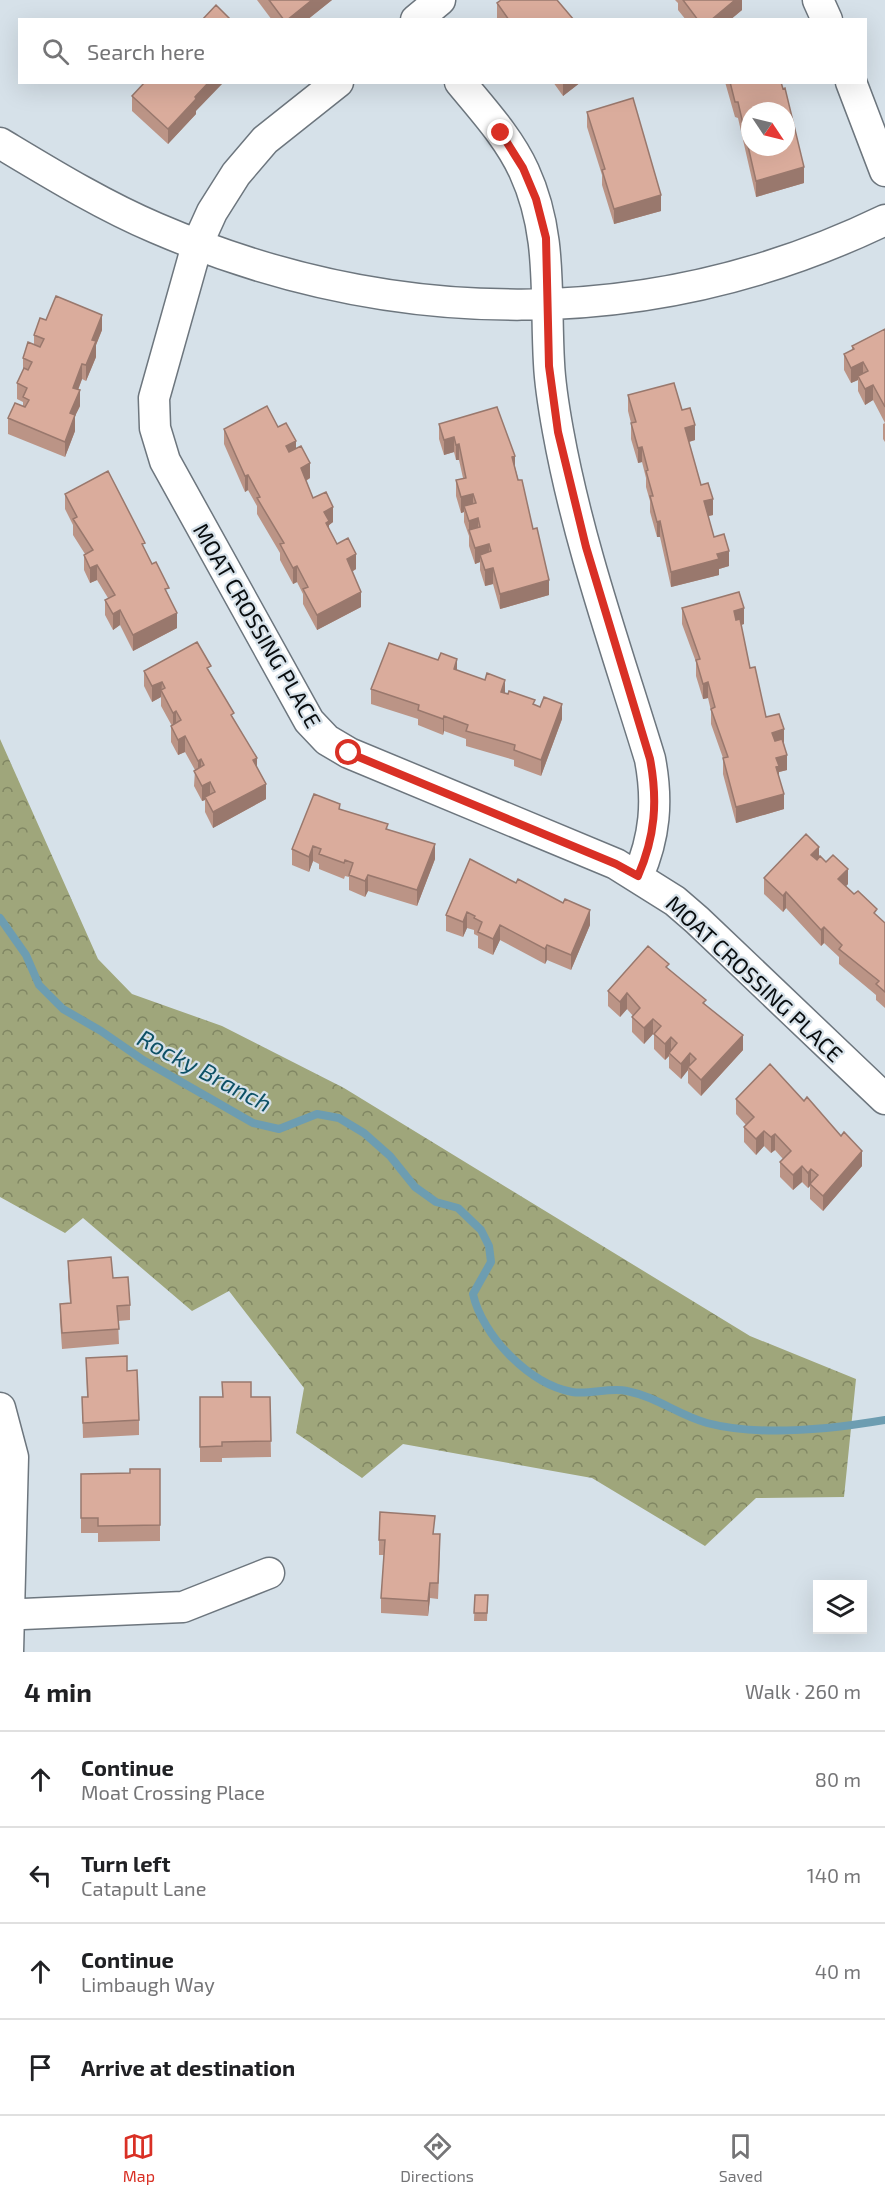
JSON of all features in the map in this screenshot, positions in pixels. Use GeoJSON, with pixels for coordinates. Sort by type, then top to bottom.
{"type":"FeatureCollection","features":[{"type":"Feature","properties":{"kind":"street"},"geometry":{"type":"LineString","coordinates":[[418,18],[440,0]]}},
{"type":"Feature","properties":{"kind":"street"},"geometry":{"type":"LineString","coordinates":[[818,0],[826,18]]}},
{"type":"Feature","properties":{"kind":"street","name":"MOAT CROSSING PLACE"},"geometry":{"type":"LineString","coordinates":[[336,84],[265,141],[236,174],[212,212],[197,245],[154,398],[155,428],[165,461],[309,721],[327,740],[349,753],[616,864],[638,876],[697,920],[885,1099]]}},
{"type":"Feature","properties":{"kind":"street"},"geometry":{"type":"LineString","coordinates":[[462,84],[501,133],[523,168],[536,199],[546,238],[549,366],[558,432],[586,547],[650,759],[655,786],[655,819],[649,852],[638,876]]}},
{"type":"Feature","properties":{"kind":"street"},"geometry":{"type":"LineString","coordinates":[[852,84],[885,171]]}},
{"type":"Feature","properties":{"kind":"street"},"geometry":{"type":"LineString","coordinates":[[0,143],[76,188],[153,227],[197,245],[282,274],[337,288],[406,300],[477,305],[635,297],[708,284],[779,265],[847,239],[885,220]]}},
{"type":"Feature","properties":{"kind":"street"},"geometry":{"type":"LineString","coordinates":[[0,1408],[13,1457],[4,1615],[8,1652]]}},
{"type":"Feature","properties":{"kind":"street"},"geometry":{"type":"LineString","coordinates":[[4,1615],[183,1607],[269,1573]]}},
{"type":"Feature","properties":{"kind":"green space"},"geometry":{"type":"Polygon","coordinates":[[[0,739],[98,959],[132,994],[222,1026],[344,1088],[750,1336],[856,1379],[844,1497],[756,1498],[705,1546],[592,1478],[403,1444],[362,1478],[296,1433],[304,1388],[229,1291],[192,1311],[83,1218],[65,1233],[0,1197],[0,739]]]}},
{"type":"Feature","properties":{"kind":"building"},"geometry":{"type":"Polygon","coordinates":[[[269,0],[312,0],[290,18],[282,18],[269,0]]]}},
{"type":"Feature","properties":{"kind":"building"},"geometry":{"type":"Polygon","coordinates":[[[501,0],[557,0],[572,18],[508,18],[497,3],[501,0]]]}},
{"type":"Feature","properties":{"kind":"building"},"geometry":{"type":"Polygon","coordinates":[[[683,0],[735,0],[713,18],[696,18],[683,0]]]}},
{"type":"Feature","properties":{"kind":"building"},"geometry":{"type":"Polygon","coordinates":[[[216,5],[229,18],[204,18],[216,5]]]}},
{"type":"Feature","properties":{"kind":"building"},"geometry":{"type":"Polygon","coordinates":[[[143,84],[207,84],[168,129],[132,96],[143,84]]]}},
{"type":"Feature","properties":{"kind":"building"},"geometry":{"type":"Polygon","coordinates":[[[730,84],[782,84],[783,89],[785,88],[788,102],[741,102],[741,115],[730,84]]]}},
{"type":"Feature","properties":{"kind":"building"},"geometry":{"type":"Polygon","coordinates":[[[633,98],[661,195],[614,209],[602,170],[605,169],[587,112],[633,98]]]}},
{"type":"Feature","properties":{"kind":"building"},"geometry":{"type":"Polygon","coordinates":[[[795,130],[804,167],[756,181],[750,156],[795,156],[795,130]]]}},
{"type":"Feature","properties":{"kind":"building"},"geometry":{"type":"Polygon","coordinates":[[[56,296],[102,315],[92,340],[96,341],[86,365],[82,364],[73,388],[80,390],[70,413],[75,415],[65,442],[8,418],[15,403],[25,407],[29,400],[23,397],[27,388],[17,383],[24,368],[28,370],[32,362],[23,358],[28,342],[40,347],[44,339],[34,335],[40,318],[46,320],[56,296]]]}},
{"type":"Feature","properties":{"kind":"building"},"geometry":{"type":"Polygon","coordinates":[[[885,329],[885,407],[873,385],[865,389],[858,376],[868,371],[863,362],[851,368],[844,354],[854,349],[852,346],[885,329]]]}},
{"type":"Feature","properties":{"kind":"building"},"geometry":{"type":"Polygon","coordinates":[[[674,383],[682,410],[690,408],[695,425],[685,428],[701,485],[708,483],[713,499],[704,501],[714,537],[724,534],[729,551],[717,554],[719,559],[671,572],[660,521],[657,522],[650,496],[653,496],[642,447],[638,448],[631,423],[636,422],[628,395],[674,383]]]}},
{"type":"Feature","properties":{"kind":"building"},"geometry":{"type":"Polygon","coordinates":[[[267,406],[278,427],[286,423],[296,441],[286,446],[289,452],[301,446],[310,463],[301,468],[313,498],[326,492],[333,507],[324,512],[329,521],[326,523],[337,544],[348,538],[356,554],[347,559],[361,592],[317,615],[303,589],[308,587],[297,566],[293,568],[280,544],[284,543],[257,498],[260,497],[248,475],[245,476],[224,429],[267,406]]]}},
{"type":"Feature","properties":{"kind":"building"},"geometry":{"type":"Polygon","coordinates":[[[497,407],[515,456],[512,457],[518,480],[522,480],[533,529],[537,528],[549,580],[500,594],[493,568],[485,570],[480,555],[491,551],[489,544],[475,548],[469,530],[480,527],[478,518],[469,521],[464,506],[476,503],[473,494],[461,497],[456,480],[466,478],[459,444],[456,445],[454,437],[444,440],[439,424],[497,407]]]}},
{"type":"Feature","properties":{"kind":"building"},"geometry":{"type":"Polygon","coordinates":[[[108,471],[145,543],[142,544],[152,564],[156,562],[169,588],[165,589],[177,613],[133,635],[120,610],[113,614],[105,600],[115,595],[97,565],[90,568],[84,555],[93,550],[73,519],[77,517],[65,494],[108,471]]]}},
{"type":"Feature","properties":{"kind":"building"},"geometry":{"type":"Polygon","coordinates":[[[739,592],[744,608],[734,611],[736,620],[740,619],[750,668],[755,667],[766,717],[779,714],[784,729],[772,733],[775,741],[782,739],[787,755],[776,758],[779,766],[776,767],[784,794],[736,807],[723,758],[728,757],[711,709],[715,707],[708,682],[703,684],[696,660],[700,659],[682,608],[739,592]]]}},
{"type":"Feature","properties":{"kind":"building"},"geometry":{"type":"Polygon","coordinates":[[[197,642],[211,666],[207,668],[234,713],[231,715],[257,758],[253,760],[266,784],[213,812],[205,797],[215,792],[210,782],[202,786],[194,771],[204,765],[201,759],[198,761],[185,736],[178,740],[171,726],[181,720],[176,711],[173,713],[161,690],[165,688],[162,682],[152,686],[144,671],[197,642]]]}},
{"type":"Feature","properties":{"kind":"building"},"geometry":{"type":"Polygon","coordinates":[[[389,643],[438,660],[441,653],[457,659],[454,669],[485,680],[487,673],[505,680],[501,692],[508,694],[509,691],[535,700],[533,704],[540,707],[544,697],[562,704],[541,760],[514,750],[515,745],[466,731],[468,725],[418,710],[419,705],[371,689],[389,643]]]}},
{"type":"Feature","properties":{"kind":"building"},"geometry":{"type":"Polygon","coordinates":[[[314,794],[340,804],[339,809],[388,824],[386,829],[435,844],[417,890],[368,875],[365,881],[349,875],[353,863],[345,860],[344,863],[319,854],[321,849],[313,846],[309,857],[292,849],[314,794]]]}},
{"type":"Feature","properties":{"kind":"building"},"geometry":{"type":"Polygon","coordinates":[[[806,834],[819,847],[811,855],[817,860],[820,856],[826,862],[833,855],[848,869],[838,879],[854,894],[858,891],[877,909],[874,913],[885,923],[885,992],[876,984],[879,981],[839,949],[842,945],[824,927],[821,930],[786,892],[783,896],[764,878],[806,834]]]}},
{"type":"Feature","properties":{"kind":"building"},"geometry":{"type":"Polygon","coordinates":[[[470,859],[516,883],[518,879],[563,903],[565,899],[590,910],[571,955],[547,945],[545,949],[500,925],[493,939],[478,932],[482,922],[467,912],[463,922],[446,915],[470,859]]]}},
{"type":"Feature","properties":{"kind":"building"},"geometry":{"type":"Polygon","coordinates":[[[648,946],[669,964],[666,967],[706,1000],[703,1003],[743,1035],[701,1080],[688,1067],[696,1059],[690,1053],[681,1064],[669,1053],[677,1043],[671,1037],[665,1044],[654,1034],[661,1026],[653,1019],[644,1028],[632,1017],[640,1008],[627,993],[620,1002],[608,991],[648,946]]]}},
{"type":"Feature","properties":{"kind":"building"},"geometry":{"type":"Polygon","coordinates":[[[770,1064],[804,1101],[807,1097],[841,1136],[844,1132],[862,1151],[823,1196],[810,1184],[818,1175],[811,1169],[808,1173],[802,1166],[793,1175],[780,1162],[791,1151],[775,1134],[771,1137],[764,1131],[756,1139],[744,1127],[754,1117],[736,1099],[770,1064]]]}},
{"type":"Feature","properties":{"kind":"building"},"geometry":{"type":"Polygon","coordinates":[[[111,1257],[113,1278],[128,1277],[130,1305],[117,1306],[119,1329],[62,1333],[60,1304],[71,1303],[68,1261],[111,1257]]]}},
{"type":"Feature","properties":{"kind":"building"},"geometry":{"type":"Polygon","coordinates":[[[127,1356],[127,1371],[137,1370],[139,1420],[83,1423],[82,1397],[88,1397],[86,1358],[127,1356]]]}},
{"type":"Feature","properties":{"kind":"building"},"geometry":{"type":"Polygon","coordinates":[[[222,1382],[251,1382],[251,1397],[270,1397],[271,1441],[222,1442],[222,1446],[200,1447],[200,1397],[223,1397],[222,1382]]]}},
{"type":"Feature","properties":{"kind":"building"},"geometry":{"type":"Polygon","coordinates":[[[130,1469],[160,1469],[160,1525],[98,1526],[98,1518],[81,1518],[81,1474],[130,1473],[130,1469]]]}},
{"type":"Feature","properties":{"kind":"building"},"geometry":{"type":"Polygon","coordinates":[[[380,1512],[435,1516],[433,1534],[440,1534],[438,1583],[430,1583],[428,1601],[381,1598],[385,1540],[379,1540],[380,1512]]]}},
{"type":"Feature","properties":{"kind":"building"},"geometry":{"type":"Polygon","coordinates":[[[475,1595],[488,1595],[487,1613],[474,1613],[475,1595]]]}},
{"type":"Feature","properties":{"kind":"waterway","name":"Rocky Branch"},"geometry":{"type":"LineString","coordinates":[[0,918],[26,955],[39,985],[63,1009],[101,1031],[143,1060],[253,1123],[279,1129],[317,1114],[339,1118],[364,1133],[390,1156],[415,1187],[436,1202],[458,1208],[481,1230],[489,1246],[491,1262],[473,1294],[478,1310],[497,1341],[524,1368],[540,1379],[572,1392],[620,1390],[638,1394],[696,1420],[750,1430],[796,1430],[885,1420]]}},
{"type":"Feature","properties":{"kind":"route"},"geometry":{"type":"LineString","coordinates":[[349,753],[616,864],[638,876],[649,852],[655,819],[655,786],[650,759],[586,547],[558,432],[549,366],[546,238],[536,199],[523,168],[501,133]]}}]}
